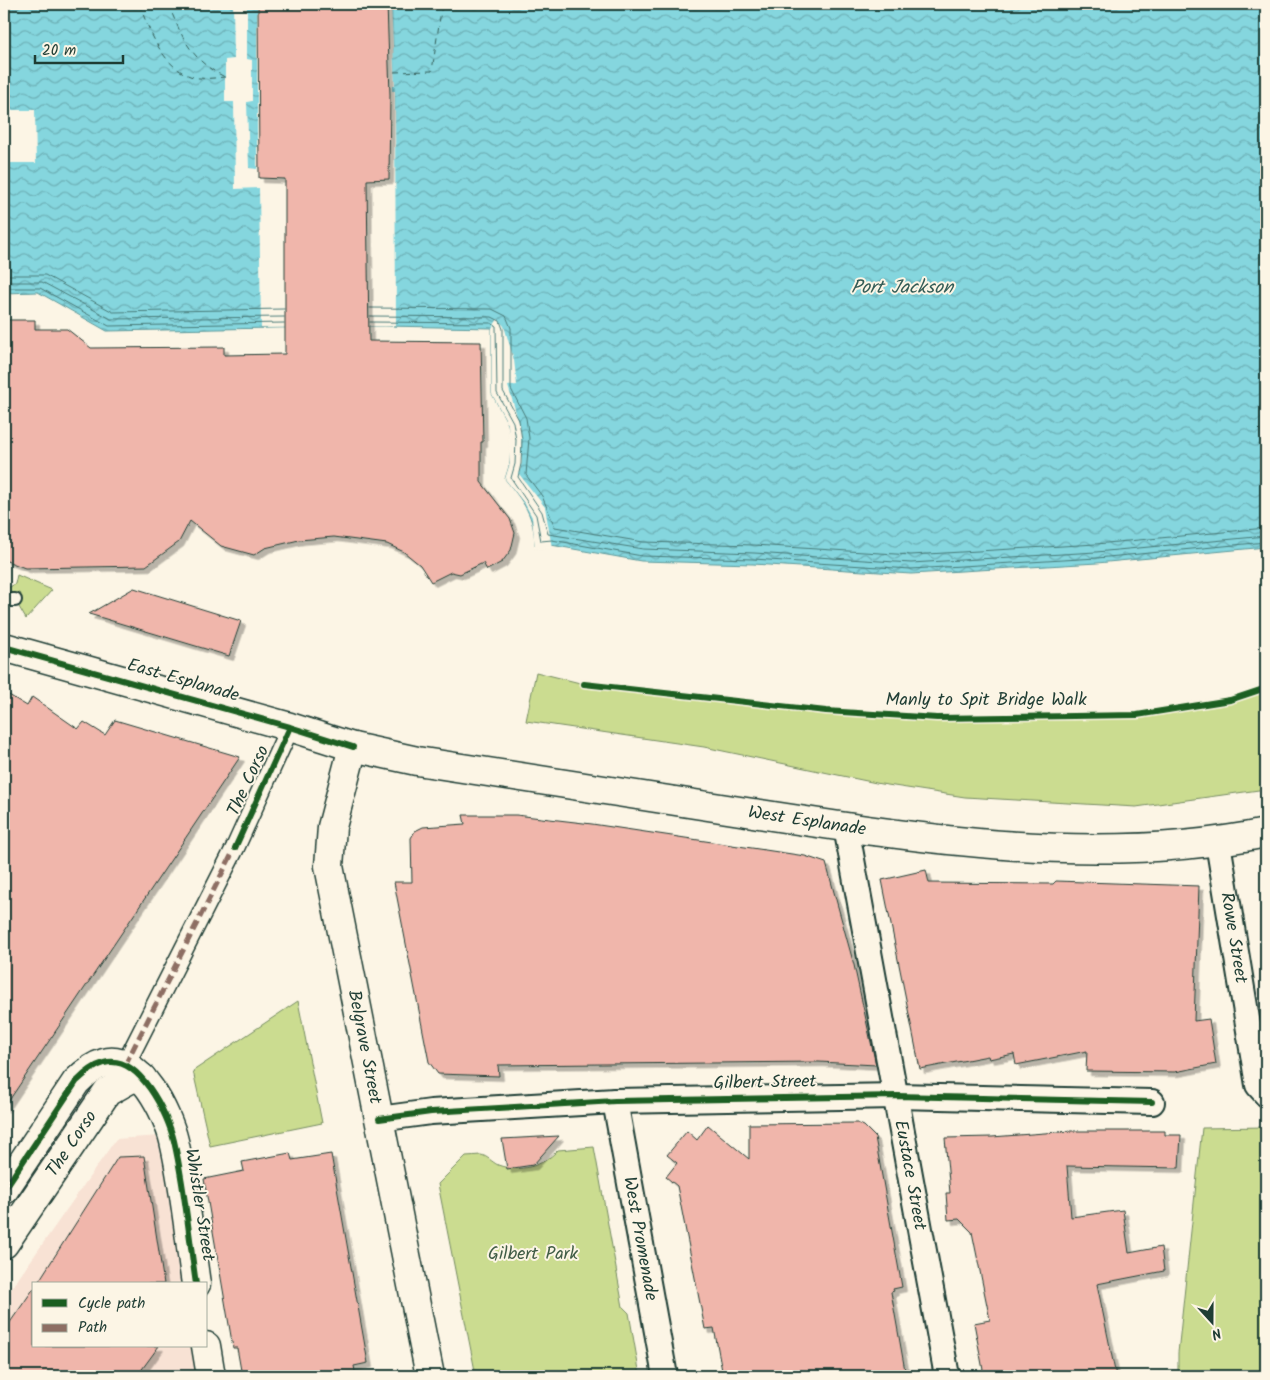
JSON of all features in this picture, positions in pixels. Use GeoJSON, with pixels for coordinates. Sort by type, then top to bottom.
{"type":"FeatureCollection","features":[{"type":"Feature","properties":{"kind":"main road","name":"East Esplanade"},"geometry":{"type":"LineString","coordinates":[[4,647],[290,727],[353,747]]}},
{"type":"Feature","properties":{"kind":"main road","name":"West Esplanade"},"geometry":{"type":"LineString","coordinates":[[353,747],[417,761],[846,827],[992,843],[1101,849],[1162,848],[1218,843],[1266,833]]}},
{"type":"Feature","properties":{"kind":"main road","name":"Belgrave Street"},"geometry":{"type":"LineString","coordinates":[[353,747],[332,827],[329,866],[430,1376]]}},
{"type":"Feature","properties":{"kind":"main road","name":"The Corso"},"geometry":{"type":"LineString","coordinates":[[4,1190],[76,1082],[89,1070],[105,1062],[134,1072],[130,1079],[107,1092],[4,1244]]}},
{"type":"Feature","properties":{"kind":"main road","name":"Whistler Street"},"geometry":{"type":"LineString","coordinates":[[134,1072],[154,1093],[174,1140],[196,1282]]}},
{"type":"Feature","properties":{"kind":"main road"},"geometry":{"type":"LineString","coordinates":[[206,1348],[211,1376]]}},
{"type":"Feature","properties":{"kind":"street","name":"The Corso"},"geometry":{"type":"LineString","coordinates":[[134,1072],[290,727]]}},
{"type":"Feature","properties":{"kind":"street","name":"Eustace Street"},"geometry":{"type":"LineString","coordinates":[[846,827],[947,1376]]}},
{"type":"Feature","properties":{"kind":"street","name":"Rowe Street"},"geometry":{"type":"LineString","coordinates":[[1218,843],[1258,1085],[1264,1093]]}},
{"type":"Feature","properties":{"kind":"street","name":"Gilbert Street"},"geometry":{"type":"LineString","coordinates":[[379,1119],[431,1112],[615,1102],[897,1096],[1152,1102]]}},
{"type":"Feature","properties":{"kind":"street","name":"West Promenade"},"geometry":{"type":"LineString","coordinates":[[615,1102],[666,1376]]}},
{"type":"Feature","properties":{"kind":"shaded area"},"geometry":{"type":"Polygon","coordinates":[[[160,1136],[182,1282],[32,1282],[32,1348],[192,1348],[196,1376],[4,1376],[4,1299],[116,1139],[160,1136]]]}},
{"type":"Feature","properties":{"kind":"green space"},"geometry":{"type":"Polygon","coordinates":[[[17,575],[52,590],[26,619],[6,589],[15,584],[17,575]]]}},
{"type":"Feature","properties":{"kind":"green space"},"geometry":{"type":"Polygon","coordinates":[[[536,672],[584,684],[826,711],[937,718],[1137,715],[1230,700],[1266,688],[1266,789],[1136,807],[965,797],[881,784],[704,747],[526,721],[536,672]]]}},
{"type":"Feature","properties":{"kind":"green space"},"geometry":{"type":"Polygon","coordinates":[[[298,1001],[322,1123],[210,1146],[193,1071],[298,1001]]]}},
{"type":"Feature","properties":{"kind":"green space"},"geometry":{"type":"Polygon","coordinates":[[[1266,1127],[1266,1376],[1178,1376],[1178,1353],[1202,1128],[1266,1127]]]}},
{"type":"Feature","properties":{"kind":"green space","name":"Gilbert Park"},"geometry":{"type":"Polygon","coordinates":[[[594,1147],[623,1307],[629,1313],[640,1376],[476,1376],[438,1184],[466,1156],[481,1155],[498,1165],[522,1168],[545,1161],[558,1150],[594,1147]]]}},
{"type":"Feature","properties":{"kind":"water","name":"Port Jackson"},"geometry":{"type":"Polygon","coordinates":[[[4,4],[1266,4],[1266,547],[1097,563],[911,574],[753,564],[641,561],[551,545],[535,546],[533,525],[527,509],[505,479],[510,463],[511,441],[508,424],[492,394],[492,328],[385,326],[107,331],[38,292],[4,293],[4,4]]]}},
{"type":"Feature","properties":{"kind":"pier"},"geometry":{"type":"Polygon","coordinates":[[[233,4],[247,4],[247,59],[252,60],[252,101],[247,102],[249,168],[257,169],[257,4],[391,4],[395,86],[392,86],[392,91],[395,91],[396,326],[261,328],[259,188],[235,189],[234,102],[225,102],[225,60],[234,59],[233,4]]]}},
{"type":"Feature","properties":{"kind":"pier"},"geometry":{"type":"Polygon","coordinates":[[[4,110],[35,110],[36,163],[4,163],[4,110]]]}},
{"type":"Feature","properties":{"kind":"pier"},"geometry":{"type":"Polygon","coordinates":[[[498,319],[504,326],[514,360],[517,385],[508,386],[521,429],[522,462],[519,474],[545,507],[552,548],[535,549],[532,517],[525,504],[505,479],[510,463],[508,424],[492,394],[492,328],[498,319]]]}},
{"type":"Feature","properties":{"kind":"building"},"geometry":{"type":"Polygon","coordinates":[[[258,4],[387,4],[390,95],[389,179],[367,180],[369,341],[481,342],[483,442],[481,442],[481,482],[510,519],[515,533],[511,550],[502,562],[487,570],[483,563],[460,574],[451,572],[431,582],[420,565],[404,552],[387,544],[334,537],[299,540],[265,548],[254,555],[221,546],[190,521],[179,542],[146,566],[25,568],[4,560],[4,320],[35,320],[35,329],[67,329],[91,348],[224,347],[224,355],[285,354],[285,179],[259,178],[258,4]]]}},
{"type":"Feature","properties":{"kind":"building"},"geometry":{"type":"Polygon","coordinates":[[[134,588],[241,621],[229,656],[89,614],[134,588]]]}},
{"type":"Feature","properties":{"kind":"building"},"geometry":{"type":"Polygon","coordinates":[[[4,692],[27,706],[32,697],[78,729],[84,722],[105,735],[115,720],[240,757],[4,1108],[4,692]]]}},
{"type":"Feature","properties":{"kind":"building"},"geometry":{"type":"Polygon","coordinates":[[[463,815],[516,815],[592,824],[805,856],[826,863],[854,965],[876,1065],[819,1062],[498,1065],[499,1076],[438,1074],[429,1062],[394,882],[412,882],[411,838],[415,831],[423,827],[465,824],[463,815]]]}},
{"type":"Feature","properties":{"kind":"building"},"geometry":{"type":"Polygon","coordinates":[[[926,870],[929,883],[1053,884],[1056,881],[1199,886],[1194,1021],[1209,1019],[1216,1064],[1175,1072],[1086,1071],[1087,1051],[1016,1065],[1014,1054],[989,1059],[988,1056],[920,1069],[882,880],[926,870]]]}},
{"type":"Feature","properties":{"kind":"building"},"geometry":{"type":"Polygon","coordinates":[[[857,1123],[864,1126],[875,1137],[902,1287],[893,1289],[894,1291],[891,1292],[906,1376],[723,1376],[714,1328],[705,1329],[677,1186],[666,1177],[677,1163],[667,1155],[687,1131],[697,1140],[708,1125],[749,1159],[749,1124],[857,1123]]]}},
{"type":"Feature","properties":{"kind":"building"},"geometry":{"type":"Polygon","coordinates":[[[1071,1131],[1165,1131],[1165,1135],[1181,1135],[1179,1168],[1067,1166],[1071,1217],[1123,1210],[1129,1253],[1161,1247],[1164,1271],[1097,1284],[1116,1376],[1010,1376],[1009,1370],[984,1375],[974,1323],[990,1320],[972,1232],[959,1219],[948,1220],[946,1193],[950,1193],[945,1138],[992,1137],[1071,1131]]]}},
{"type":"Feature","properties":{"kind":"building"},"geometry":{"type":"Polygon","coordinates":[[[559,1136],[533,1165],[507,1169],[502,1139],[559,1136]]]}},
{"type":"Feature","properties":{"kind":"building"},"geometry":{"type":"Polygon","coordinates":[[[290,1153],[292,1160],[331,1154],[368,1363],[354,1366],[356,1376],[242,1376],[237,1348],[233,1348],[204,1179],[244,1171],[242,1162],[290,1153]]]}},
{"type":"Feature","properties":{"kind":"building"},"geometry":{"type":"Polygon","coordinates":[[[144,1156],[164,1282],[38,1282],[118,1157],[144,1156]]]}},
{"type":"Feature","properties":{"kind":"building"},"geometry":{"type":"Polygon","coordinates":[[[32,1291],[32,1348],[158,1348],[137,1376],[4,1376],[4,1331],[32,1291]]]}},
{"type":"Feature","properties":{"kind":"ferry route"},"geometry":{"type":"LineString","coordinates":[[139,4],[157,45],[171,64],[180,71],[194,77],[225,77]]}},
{"type":"Feature","properties":{"kind":"ferry route"},"geometry":{"type":"LineString","coordinates":[[168,4],[183,37],[196,56],[213,71],[225,77]]}},
{"type":"Feature","properties":{"kind":"ferry route"},"geometry":{"type":"LineString","coordinates":[[394,72],[432,71],[442,4]]}},
{"type":"Feature","properties":{"kind":"marked path"},"geometry":{"type":"LineString","coordinates":[[125,1065],[237,844]]}},
{"type":"Feature","properties":{"kind":"cycle path"},"geometry":{"type":"LineString","coordinates":[[4,647],[290,727],[353,747]]}},
{"type":"Feature","properties":{"kind":"cycle path","name":"Manly to Spit Bridge Walk"},"geometry":{"type":"LineString","coordinates":[[584,684],[826,711],[937,718],[1137,715],[1230,700],[1266,688]]}},
{"type":"Feature","properties":{"kind":"cycle path"},"geometry":{"type":"LineString","coordinates":[[235,848],[290,727]]}},
{"type":"Feature","properties":{"kind":"cycle path"},"geometry":{"type":"LineString","coordinates":[[4,1190],[76,1082],[85,1073],[104,1063],[117,1062],[129,1067],[150,1088],[171,1130],[181,1177],[196,1282]]}},
{"type":"Feature","properties":{"kind":"cycle path"},"geometry":{"type":"LineString","coordinates":[[379,1119],[431,1112],[615,1101],[897,1096],[1152,1102]]}}]}
